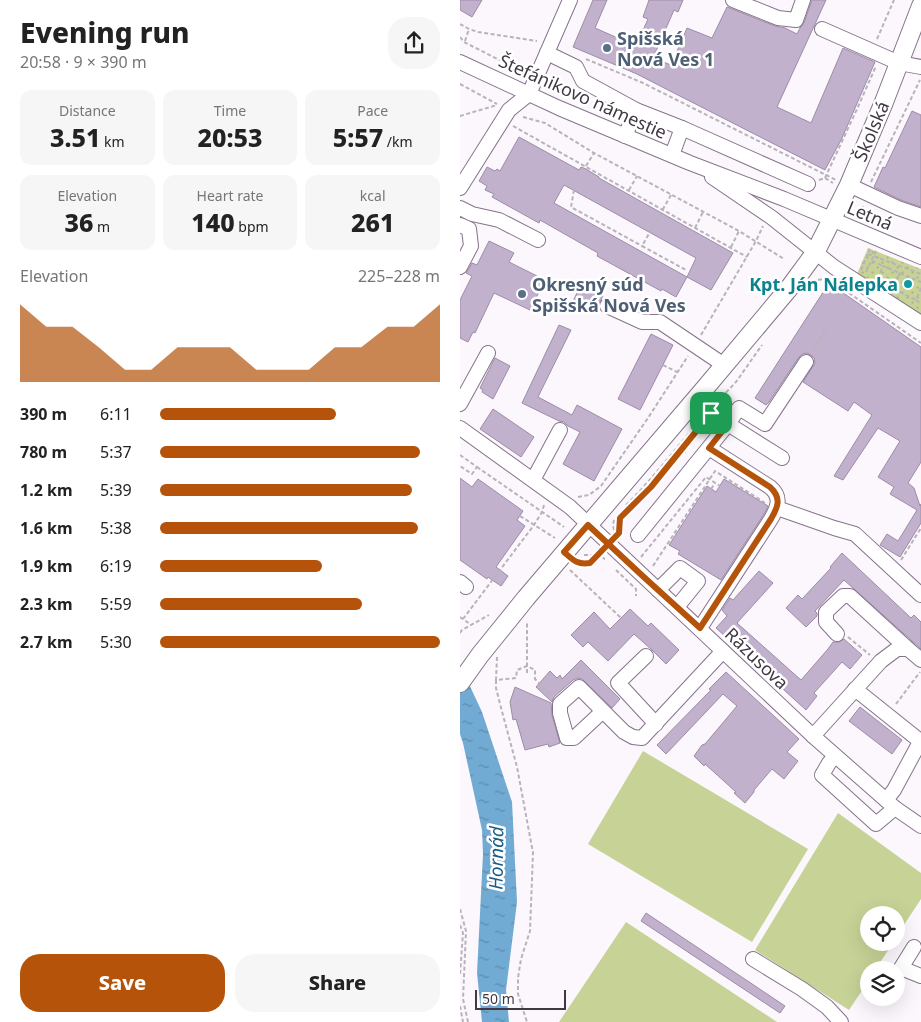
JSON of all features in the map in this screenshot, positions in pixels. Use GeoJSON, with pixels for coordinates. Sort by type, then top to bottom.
{"type":"FeatureCollection","features":[{"type":"Feature","properties":{"kind":"main road","name":"Školská"},"geometry":{"type":"LineString","coordinates":[[460,683],[486,660],[532,590],[790,287],[815,253],[848,187],[921,6]]}},
{"type":"Feature","properties":{"kind":"street"},"geometry":{"type":"LineString","coordinates":[[460,188],[509,110],[529,94],[570,0]]}},
{"type":"Feature","properties":{"kind":"street"},"geometry":{"type":"LineString","coordinates":[[733,0],[778,18],[796,20],[803,0]]}},
{"type":"Feature","properties":{"kind":"street"},"geometry":{"type":"LineString","coordinates":[[822,29],[899,63],[920,76]]}},
{"type":"Feature","properties":{"kind":"street"},"geometry":{"type":"LineString","coordinates":[[549,48],[579,63],[583,81],[636,110],[682,128],[808,184]]}},
{"type":"Feature","properties":{"kind":"street","name":"Štefánikovo námestie"},"geometry":{"type":"LineString","coordinates":[[460,62],[625,136],[832,220]]}},
{"type":"Feature","properties":{"kind":"street"},"geometry":{"type":"LineString","coordinates":[[625,136],[636,110]]}},
{"type":"Feature","properties":{"kind":"street"},"geometry":{"type":"LineString","coordinates":[[672,155],[682,128]]}},
{"type":"Feature","properties":{"kind":"street","name":"Štefánikovo námestie"},"geometry":{"type":"LineString","coordinates":[[690,163],[771,217],[834,268],[921,323]]}},
{"type":"Feature","properties":{"kind":"street","name":"Letná"},"geometry":{"type":"LineString","coordinates":[[848,187],[865,199],[921,216]]}},
{"type":"Feature","properties":{"kind":"street"},"geometry":{"type":"LineString","coordinates":[[460,208],[472,214],[499,220],[538,240]]}},
{"type":"Feature","properties":{"kind":"street","name":"Letná"},"geometry":{"type":"LineString","coordinates":[[832,220],[880,233],[921,257]]}},
{"type":"Feature","properties":{"kind":"street"},"geometry":{"type":"LineString","coordinates":[[460,225],[469,228],[471,246],[460,267]]}},
{"type":"Feature","properties":{"kind":"street"},"geometry":{"type":"LineString","coordinates":[[607,306],[642,322],[660,322],[724,365]]}},
{"type":"Feature","properties":{"kind":"street"},"geometry":{"type":"LineString","coordinates":[[460,404],[488,353]]}},
{"type":"Feature","properties":{"kind":"street"},"geometry":{"type":"LineString","coordinates":[[638,535],[739,408],[765,424],[806,362]]}},
{"type":"Feature","properties":{"kind":"street"},"geometry":{"type":"LineString","coordinates":[[694,401],[782,458]]}},
{"type":"Feature","properties":{"kind":"street"},"geometry":{"type":"LineString","coordinates":[[460,428],[539,484],[560,430]]}},
{"type":"Feature","properties":{"kind":"street"},"geometry":{"type":"LineString","coordinates":[[700,628],[766,527],[777,508],[778,498],[776,492],[770,487],[709,448]]}},
{"type":"Feature","properties":{"kind":"street","name":"Rázusova"},"geometry":{"type":"LineString","coordinates":[[539,484],[570,507],[812,736],[890,804],[921,826]]}},
{"type":"Feature","properties":{"kind":"street"},"geometry":{"type":"LineString","coordinates":[[777,508],[855,534],[921,595]]}},
{"type":"Feature","properties":{"kind":"street"},"geometry":{"type":"LineString","coordinates":[[658,590],[680,568],[698,581],[677,607]]}},
{"type":"Feature","properties":{"kind":"street"},"geometry":{"type":"LineString","coordinates":[[837,634],[826,622],[826,612],[843,596],[850,596],[921,660]]}},
{"type":"Feature","properties":{"kind":"street"},"geometry":{"type":"LineString","coordinates":[[812,736],[879,663],[897,649],[908,649]]}},
{"type":"Feature","properties":{"kind":"street"},"geometry":{"type":"LineString","coordinates":[[603,711],[574,738],[567,738],[560,713],[560,704],[579,687],[603,711],[624,732],[633,737],[642,738],[723,651]]}},
{"type":"Feature","properties":{"kind":"street"},"geometry":{"type":"LineString","coordinates":[[646,656],[618,683],[656,724]]}},
{"type":"Feature","properties":{"kind":"street"},"geometry":{"type":"LineString","coordinates":[[835,756],[822,775],[876,824],[890,804],[894,790],[921,741],[855,689]]}},
{"type":"Feature","properties":{"kind":"street"},"geometry":{"type":"LineString","coordinates":[[914,948],[901,968],[921,976]]}},
{"type":"Feature","properties":{"kind":"street"},"geometry":{"type":"LineString","coordinates":[[753,958],[827,1007],[840,1022]]}},
{"type":"Feature","properties":{"kind":"path"},"geometry":{"type":"LineString","coordinates":[[808,184],[825,177],[857,109],[879,58],[873,49],[894,0]]}},
{"type":"Feature","properties":{"kind":"path"},"geometry":{"type":"LineString","coordinates":[[460,24],[469,30],[549,48]]}},
{"type":"Feature","properties":{"kind":"path"},"geometry":{"type":"LineString","coordinates":[[464,42],[469,30]]}},
{"type":"Feature","properties":{"kind":"path"},"geometry":{"type":"LineString","coordinates":[[579,63],[644,83],[825,177],[848,187]]}},
{"type":"Feature","properties":{"kind":"path"},"geometry":{"type":"LineString","coordinates":[[866,220],[861,213],[865,199],[921,75]]}},
{"type":"Feature","properties":{"kind":"path"},"geometry":{"type":"LineString","coordinates":[[460,84],[499,105],[460,116]]}},
{"type":"Feature","properties":{"kind":"path"},"geometry":{"type":"LineString","coordinates":[[517,115],[545,123],[594,153],[739,231],[784,259]]}},
{"type":"Feature","properties":{"kind":"path"},"geometry":{"type":"LineString","coordinates":[[511,124],[586,168],[629,190],[747,257]]}},
{"type":"Feature","properties":{"kind":"path"},"geometry":{"type":"LineString","coordinates":[[586,168],[594,153]]}},
{"type":"Feature","properties":{"kind":"path"},"geometry":{"type":"LineString","coordinates":[[629,190],[637,176]]}},
{"type":"Feature","properties":{"kind":"path"},"geometry":{"type":"LineString","coordinates":[[574,190],[570,207],[686,270]]}},
{"type":"Feature","properties":{"kind":"path"},"geometry":{"type":"LineString","coordinates":[[642,246],[671,195]]}},
{"type":"Feature","properties":{"kind":"path"},"geometry":{"type":"LineString","coordinates":[[695,228],[703,212]]}},
{"type":"Feature","properties":{"kind":"path"},"geometry":{"type":"LineString","coordinates":[[576,497],[589,495],[601,486],[648,418],[694,345],[765,224]]}},
{"type":"Feature","properties":{"kind":"path"},"geometry":{"type":"LineString","coordinates":[[730,247],[739,231]]}},
{"type":"Feature","properties":{"kind":"path"},"geometry":{"type":"LineString","coordinates":[[856,281],[880,233]]}},
{"type":"Feature","properties":{"kind":"path"},"geometry":{"type":"LineString","coordinates":[[868,254],[921,274]]}},
{"type":"Feature","properties":{"kind":"path"},"geometry":{"type":"LineString","coordinates":[[872,261],[921,282]]}},
{"type":"Feature","properties":{"kind":"path"},"geometry":{"type":"LineString","coordinates":[[877,279],[884,266]]}},
{"type":"Feature","properties":{"kind":"path"},"geometry":{"type":"LineString","coordinates":[[900,273],[893,288],[921,304]]}},
{"type":"Feature","properties":{"kind":"path"},"geometry":{"type":"LineString","coordinates":[[813,278],[816,280],[829,277]]}},
{"type":"Feature","properties":{"kind":"path"},"geometry":{"type":"LineString","coordinates":[[916,300],[921,288]]}},
{"type":"Feature","properties":{"kind":"path"},"geometry":{"type":"LineString","coordinates":[[847,296],[848,293],[921,343]]}},
{"type":"Feature","properties":{"kind":"path"},"geometry":{"type":"LineString","coordinates":[[806,362],[827,327]]}},
{"type":"Feature","properties":{"kind":"path"},"geometry":{"type":"LineString","coordinates":[[663,365],[677,372]]}},
{"type":"Feature","properties":{"kind":"path"},"geometry":{"type":"LineString","coordinates":[[576,560],[580,564],[590,563],[619,533],[620,518],[651,487],[711,413]]}},
{"type":"Feature","properties":{"kind":"path"},"geometry":{"type":"LineString","coordinates":[[460,455],[564,527]]}},
{"type":"Feature","properties":{"kind":"path"},"geometry":{"type":"LineString","coordinates":[[460,466],[472,474],[477,467]]}},
{"type":"Feature","properties":{"kind":"path"},"geometry":{"type":"LineString","coordinates":[[649,572],[715,471],[767,504],[777,508]]}},
{"type":"Feature","properties":{"kind":"path"},"geometry":{"type":"LineString","coordinates":[[638,561],[706,477],[720,486]]}},
{"type":"Feature","properties":{"kind":"path"},"geometry":{"type":"LineString","coordinates":[[711,489],[716,483]]}},
{"type":"Feature","properties":{"kind":"path"},"geometry":{"type":"LineString","coordinates":[[471,625],[461,618],[534,525],[542,512],[544,504]]}},
{"type":"Feature","properties":{"kind":"path"},"geometry":{"type":"LineString","coordinates":[[520,516],[555,538]]}},
{"type":"Feature","properties":{"kind":"path"},"geometry":{"type":"LineString","coordinates":[[902,559],[921,528]]}},
{"type":"Feature","properties":{"kind":"path"},"geometry":{"type":"LineString","coordinates":[[579,556],[585,554],[597,555],[606,560]]}},
{"type":"Feature","properties":{"kind":"path"},"geometry":{"type":"LineString","coordinates":[[612,566],[636,589],[636,596]]}},
{"type":"Feature","properties":{"kind":"path"},"geometry":{"type":"LineString","coordinates":[[568,568],[621,618]]}},
{"type":"Feature","properties":{"kind":"path"},"geometry":{"type":"LineString","coordinates":[[460,633],[489,615]]}},
{"type":"Feature","properties":{"kind":"path"},"geometry":{"type":"LineString","coordinates":[[521,626],[527,618],[526,673]]}},
{"type":"Feature","properties":{"kind":"path"},"geometry":{"type":"LineString","coordinates":[[837,634],[840,631],[879,663]]}},
{"type":"Feature","properties":{"kind":"path"},"geometry":{"type":"LineString","coordinates":[[486,660],[497,656],[496,688],[517,767],[534,854],[530,931],[521,959],[518,978],[519,999],[527,1022]]}},
{"type":"Feature","properties":{"kind":"path"},"geometry":{"type":"LineString","coordinates":[[496,680],[516,678],[517,670],[527,666],[535,670],[535,680],[560,704]]}},
{"type":"Feature","properties":{"kind":"path"},"geometry":{"type":"LineString","coordinates":[[887,716],[921,671]]}},
{"type":"Feature","properties":{"kind":"path"},"geometry":{"type":"LineString","coordinates":[[460,909],[466,930],[463,999],[468,1022]]}},
{"type":"Feature","properties":{"kind":"path"},"geometry":{"type":"LineString","coordinates":[[460,925],[462,933],[460,975]]}},
{"type":"Feature","properties":{"kind":"path"},"geometry":{"type":"LineString","coordinates":[[460,1006],[463,1022]]}},
{"type":"Feature","properties":{"kind":"green space"},"geometry":{"type":"Polygon","coordinates":[[[868,248],[921,269],[921,316],[857,274],[868,248]]]}},
{"type":"Feature","properties":{"kind":"green space"},"geometry":{"type":"Polygon","coordinates":[[[643,751],[808,849],[752,942],[588,844],[643,751]]]}},
{"type":"Feature","properties":{"kind":"green space"},"geometry":{"type":"Polygon","coordinates":[[[838,813],[921,873],[921,899],[905,923],[905,906],[860,906],[860,951],[888,951],[881,961],[860,961],[860,994],[849,1010],[755,950],[838,813]]]}},
{"type":"Feature","properties":{"kind":"green space"},"geometry":{"type":"Polygon","coordinates":[[[626,922],[777,1022],[559,1022],[626,922]]]}},
{"type":"Feature","properties":{"kind":"water","name":"Hornád"},"geometry":{"type":"Polygon","coordinates":[[[460,665],[482,712],[512,802],[517,902],[506,990],[509,1022],[482,1022],[477,973],[483,854],[482,830],[460,734],[460,665]]]}},
{"type":"Feature","properties":{"kind":"building"},"geometry":{"type":"Polygon","coordinates":[[[460,0],[482,0],[472,17],[460,10],[460,0]]]}},
{"type":"Feature","properties":{"kind":"building"},"geometry":{"type":"Polygon","coordinates":[[[593,0],[607,0],[595,28],[636,46],[648,19],[643,17],[649,0],[683,0],[678,12],[674,10],[653,58],[671,65],[687,28],[712,38],[727,7],[797,34],[804,23],[812,0],[826,0],[777,107],[811,123],[843,48],[875,62],[842,138],[825,170],[637,74],[573,47],[593,0]]]}},
{"type":"Feature","properties":{"kind":"building"},"geometry":{"type":"Polygon","coordinates":[[[912,111],[921,115],[921,207],[874,187],[912,111]]]}},
{"type":"Feature","properties":{"kind":"building"},"geometry":{"type":"Polygon","coordinates":[[[519,137],[579,170],[581,167],[586,169],[733,253],[711,290],[687,277],[676,297],[662,289],[661,291],[597,256],[598,253],[540,220],[539,223],[492,197],[494,194],[485,190],[487,186],[479,181],[487,167],[500,171],[519,137]],[[564,185],[554,203],[687,277],[696,258],[564,185]]]}},
{"type":"Feature","properties":{"kind":"building","name":"Okresný súd Spišská Nová Ves"},"geometry":{"type":"Polygon","coordinates":[[[489,241],[514,253],[509,262],[545,280],[530,310],[494,293],[475,333],[473,332],[468,342],[460,338],[460,300],[472,276],[466,273],[472,263],[477,265],[489,241]]]}},
{"type":"Feature","properties":{"kind":"building"},"geometry":{"type":"Polygon","coordinates":[[[829,283],[921,347],[921,462],[908,483],[914,488],[920,506],[921,504],[921,523],[900,557],[880,545],[887,534],[898,541],[917,510],[890,494],[894,487],[878,477],[900,441],[878,428],[843,480],[834,476],[872,415],[854,402],[848,411],[803,382],[815,363],[814,358],[807,353],[799,357],[766,405],[755,398],[829,283]]]}},
{"type":"Feature","properties":{"kind":"building"},"geometry":{"type":"Polygon","coordinates":[[[581,285],[603,296],[598,306],[589,301],[585,310],[572,303],[581,285]]]}},
{"type":"Feature","properties":{"kind":"building"},"geometry":{"type":"Polygon","coordinates":[[[559,325],[571,330],[538,397],[572,415],[577,405],[622,429],[594,481],[563,464],[580,432],[564,422],[522,403],[559,325]]]}},
{"type":"Feature","properties":{"kind":"building"},"geometry":{"type":"Polygon","coordinates":[[[651,334],[673,345],[640,410],[618,399],[651,334]]]}},
{"type":"Feature","properties":{"kind":"building"},"geometry":{"type":"Polygon","coordinates":[[[495,358],[510,366],[493,399],[482,392],[483,390],[480,388],[495,358]]]}},
{"type":"Feature","properties":{"kind":"building"},"geometry":{"type":"Polygon","coordinates":[[[493,409],[534,437],[521,457],[480,429],[493,409]]]}},
{"type":"Feature","properties":{"kind":"building"},"geometry":{"type":"Polygon","coordinates":[[[460,478],[472,487],[478,479],[523,511],[517,520],[525,526],[496,567],[508,576],[501,586],[488,577],[487,579],[460,560],[460,478]]]}},
{"type":"Feature","properties":{"kind":"building"},"geometry":{"type":"Polygon","coordinates":[[[724,479],[768,506],[721,580],[678,554],[680,551],[669,545],[707,486],[716,492],[724,479]]]}},
{"type":"Feature","properties":{"kind":"building"},"geometry":{"type":"Polygon","coordinates":[[[842,553],[911,618],[914,615],[921,622],[921,649],[844,580],[815,611],[817,616],[806,627],[786,608],[798,595],[802,599],[831,568],[842,553]]]}},
{"type":"Feature","properties":{"kind":"building"},"geometry":{"type":"Polygon","coordinates":[[[759,571],[773,583],[737,623],[801,680],[833,642],[839,642],[844,639],[862,655],[850,669],[842,662],[814,693],[817,696],[806,710],[716,628],[727,616],[722,610],[730,598],[733,600],[759,571]]]}},
{"type":"Feature","properties":{"kind":"building"},"geometry":{"type":"Polygon","coordinates":[[[630,609],[648,626],[651,623],[679,650],[666,664],[634,634],[608,661],[588,642],[583,647],[571,635],[594,612],[610,629],[630,609]]]}},
{"type":"Feature","properties":{"kind":"building"},"geometry":{"type":"Polygon","coordinates":[[[581,660],[620,699],[612,708],[582,679],[573,680],[554,697],[552,702],[536,687],[550,671],[557,678],[560,675],[562,679],[581,660]]]}},
{"type":"Feature","properties":{"kind":"building"},"geometry":{"type":"Polygon","coordinates":[[[726,672],[799,739],[787,752],[798,761],[784,779],[772,769],[745,803],[734,793],[736,792],[694,756],[737,706],[723,694],[666,754],[657,745],[726,672]]]}},
{"type":"Feature","properties":{"kind":"building"},"geometry":{"type":"Polygon","coordinates":[[[515,687],[551,703],[552,715],[560,743],[549,747],[548,744],[525,750],[516,719],[513,720],[510,702],[515,687]]]}},
{"type":"Feature","properties":{"kind":"building"},"geometry":{"type":"Polygon","coordinates":[[[860,707],[902,740],[892,754],[849,721],[860,707]]]}},
{"type":"Feature","properties":{"kind":"building"},"geometry":{"type":"Polygon","coordinates":[[[646,913],[785,1006],[780,1013],[641,921],[646,913]]]}},
{"type":"Feature","properties":{"kind":"place","name":"Spišská Nová Ves 1"},"geometry":{"type":"Point","coordinates":[607,48]}},
{"type":"Feature","properties":{"kind":"place","name":"Kpt. Ján Nálepka"},"geometry":{"type":"Point","coordinates":[908,284]}},
{"type":"Feature","properties":{"kind":"place","name":"Okresný súd Spišská Nová Ves"},"geometry":{"type":"Point","coordinates":[522,294]}},
{"type":"Feature","properties":{"kind":"route"},"geometry":{"type":"LineString","coordinates":[[711,413],[651,487],[620,518],[619,533],[608,544],[590,563],[580,564],[564,552],[588,525],[608,544],[658,590],[700,628],[771,519],[777,508],[778,498],[776,492],[770,487],[709,448],[728,424],[711,413]]}}]}
